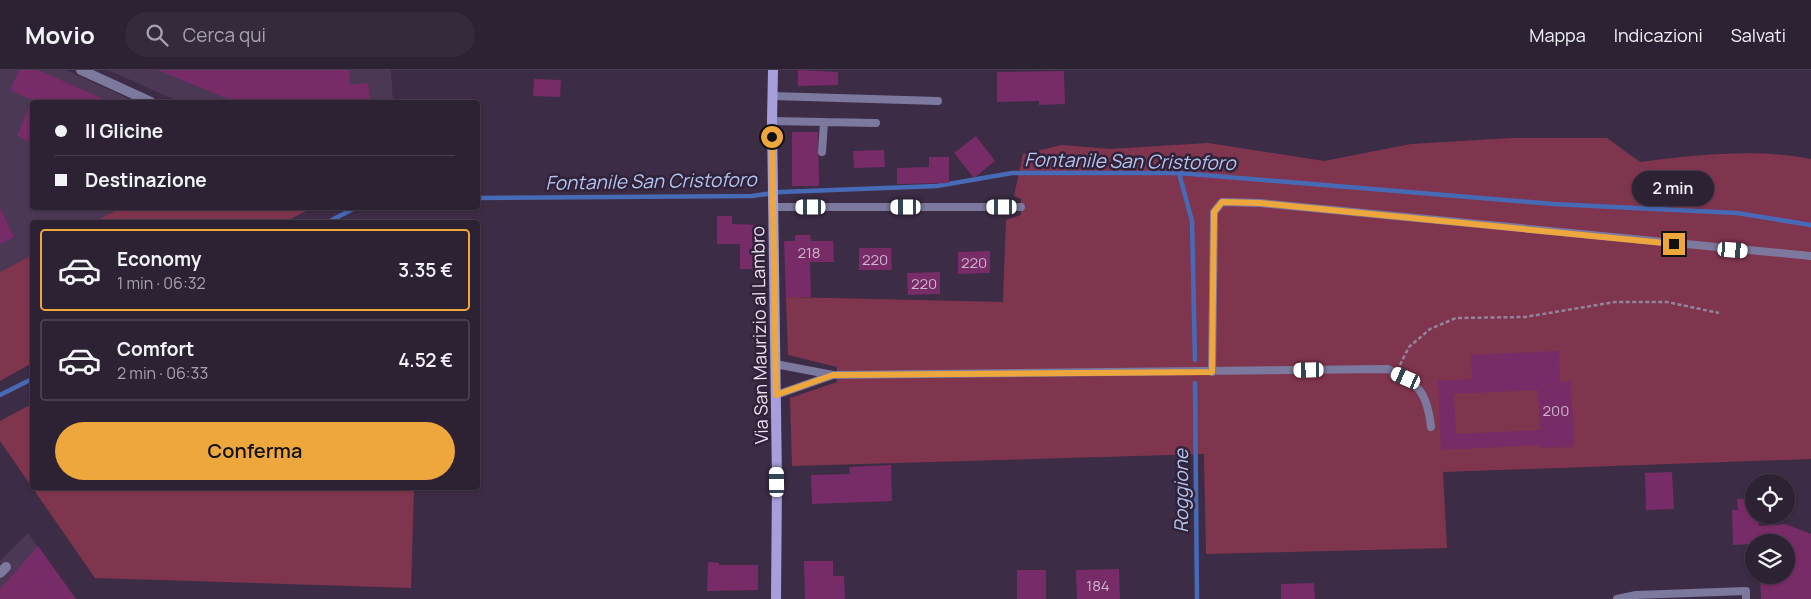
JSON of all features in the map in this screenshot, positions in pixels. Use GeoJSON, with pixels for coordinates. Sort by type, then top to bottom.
{"type":"FeatureCollection","features":[{"type":"Feature","properties":{"kind":"main road","name":"Via San Maurizio al Lambro"},"geometry":{"type":"LineString","coordinates":[[773,70],[772,184],[776,364],[776,599]]}},
{"type":"Feature","properties":{"kind":"street"},"geometry":{"type":"LineString","coordinates":[[81,70],[147,100]]}},
{"type":"Feature","properties":{"kind":"lane"},"geometry":{"type":"LineString","coordinates":[[772,96],[938,101]]}},
{"type":"Feature","properties":{"kind":"lane"},"geometry":{"type":"LineString","coordinates":[[772,121],[876,123]]}},
{"type":"Feature","properties":{"kind":"lane"},"geometry":{"type":"LineString","coordinates":[[822,152],[824,122]]}},
{"type":"Feature","properties":{"kind":"lane"},"geometry":{"type":"LineString","coordinates":[[1212,372],[1214,212],[1222,202],[1260,203],[1811,256]]}},
{"type":"Feature","properties":{"kind":"lane"},"geometry":{"type":"LineString","coordinates":[[773,203],[1021,207]]}},
{"type":"Feature","properties":{"kind":"lane"},"geometry":{"type":"LineString","coordinates":[[776,364],[833,375],[1388,370],[1421,389],[1429,410],[1431,427]]}},
{"type":"Feature","properties":{"kind":"lane"},"geometry":{"type":"LineString","coordinates":[[776,395],[833,375]]}},
{"type":"Feature","properties":{"kind":"lane"},"geometry":{"type":"LineString","coordinates":[[1617,599],[1636,595],[1746,591],[1746,599]]}},
{"type":"Feature","properties":{"kind":"path"},"geometry":{"type":"LineString","coordinates":[[1396,373],[1409,348],[1430,329],[1456,318],[1525,317],[1615,302],[1667,302],[1719,313]]}},
{"type":"Feature","properties":{"kind":"shaded area"},"geometry":{"type":"Polygon","coordinates":[[[0,70],[66,70],[132,100],[30,100],[30,210],[117,210],[97,220],[30,220],[30,256],[0,272],[0,70]]]}},
{"type":"Feature","properties":{"kind":"shaded area"},"geometry":{"type":"Polygon","coordinates":[[[108,70],[391,70],[393,100],[175,100],[108,70]]]}},
{"type":"Feature","properties":{"kind":"shaded area"},"geometry":{"type":"Polygon","coordinates":[[[1512,138],[1607,138],[1640,162],[1704,155],[1747,153],[1811,159],[1811,459],[1443,472],[1447,548],[1206,554],[1204,454],[792,466],[790,398],[837,382],[837,367],[788,355],[786,297],[1003,302],[1006,220],[1021,215],[1021,199],[1014,196],[1023,154],[1062,145],[1110,149],[1208,143],[1324,161],[1411,144],[1512,138]]]}},
{"type":"Feature","properties":{"kind":"shaded area"},"geometry":{"type":"Polygon","coordinates":[[[117,210],[308,210],[289,220],[97,220],[117,210]]]}},
{"type":"Feature","properties":{"kind":"shaded area"},"geometry":{"type":"Polygon","coordinates":[[[30,256],[30,364],[0,381],[0,272],[30,256]]]}},
{"type":"Feature","properties":{"kind":"shaded area"},"geometry":{"type":"Polygon","coordinates":[[[30,405],[30,484],[0,441],[0,421],[30,405]]]}},
{"type":"Feature","properties":{"kind":"shaded area"},"geometry":{"type":"Polygon","coordinates":[[[34,490],[414,490],[411,588],[95,578],[34,490]]]}},
{"type":"Feature","properties":{"kind":"shaded area"},"geometry":{"type":"Polygon","coordinates":[[[28,533],[76,599],[0,599],[0,561],[28,533]]]}},
{"type":"Feature","properties":{"kind":"building"},"geometry":{"type":"Polygon","coordinates":[[[19,70],[38,70],[106,100],[32,100],[10,90],[19,70]]]}},
{"type":"Feature","properties":{"kind":"building"},"geometry":{"type":"Polygon","coordinates":[[[158,70],[349,70],[350,85],[368,83],[370,100],[230,100],[158,70]]]}},
{"type":"Feature","properties":{"kind":"building"},"geometry":{"type":"Polygon","coordinates":[[[798,70],[838,72],[838,85],[798,86],[798,70]]]}},
{"type":"Feature","properties":{"kind":"building"},"geometry":{"type":"Polygon","coordinates":[[[1064,71],[1065,104],[1039,105],[1039,101],[997,102],[997,72],[1064,71]]]}},
{"type":"Feature","properties":{"kind":"building"},"geometry":{"type":"Polygon","coordinates":[[[534,79],[561,80],[560,97],[533,96],[534,79]]]}},
{"type":"Feature","properties":{"kind":"building"},"geometry":{"type":"Polygon","coordinates":[[[30,105],[30,142],[17,136],[30,105]]]}},
{"type":"Feature","properties":{"kind":"building"},"geometry":{"type":"Polygon","coordinates":[[[792,132],[818,132],[819,186],[792,186],[792,132]]]}},
{"type":"Feature","properties":{"kind":"building"},"geometry":{"type":"Polygon","coordinates":[[[976,136],[995,161],[974,178],[954,153],[976,136]]]}},
{"type":"Feature","properties":{"kind":"building"},"geometry":{"type":"Polygon","coordinates":[[[884,150],[885,167],[854,168],[853,151],[884,150]]]}},
{"type":"Feature","properties":{"kind":"building"},"geometry":{"type":"Polygon","coordinates":[[[929,157],[949,157],[949,183],[897,184],[897,168],[929,167],[929,157]]]}},
{"type":"Feature","properties":{"kind":"building"},"geometry":{"type":"Polygon","coordinates":[[[0,208],[14,237],[0,244],[0,208]]]}},
{"type":"Feature","properties":{"kind":"building"},"geometry":{"type":"Polygon","coordinates":[[[717,216],[732,216],[732,224],[762,225],[762,269],[740,269],[740,244],[717,244],[717,216]]]}},
{"type":"Feature","properties":{"kind":"building"},"geometry":{"type":"Polygon","coordinates":[[[795,235],[810,235],[811,241],[833,241],[834,262],[810,262],[811,297],[786,297],[784,241],[795,241],[795,235]]]}},
{"type":"Feature","properties":{"kind":"building"},"geometry":{"type":"Polygon","coordinates":[[[859,248],[891,248],[892,270],[859,270],[859,248]]]}},
{"type":"Feature","properties":{"kind":"building"},"geometry":{"type":"Polygon","coordinates":[[[990,251],[990,273],[958,274],[958,252],[990,251]]]}},
{"type":"Feature","properties":{"kind":"building"},"geometry":{"type":"Polygon","coordinates":[[[940,272],[940,294],[908,295],[907,273],[940,272]]]}},
{"type":"Feature","properties":{"kind":"building"},"geometry":{"type":"Polygon","coordinates":[[[1559,351],[1560,382],[1571,381],[1574,447],[1541,448],[1541,445],[1441,450],[1438,381],[1472,379],[1471,355],[1559,351]],[[1538,390],[1454,394],[1456,434],[1540,430],[1538,390]]]}},
{"type":"Feature","properties":{"kind":"building"},"geometry":{"type":"Polygon","coordinates":[[[891,465],[892,501],[812,504],[811,475],[850,474],[849,467],[891,465]]]}},
{"type":"Feature","properties":{"kind":"building"},"geometry":{"type":"Polygon","coordinates":[[[1672,472],[1674,509],[1646,510],[1645,473],[1672,472]]]}},
{"type":"Feature","properties":{"kind":"building"},"geometry":{"type":"Polygon","coordinates":[[[1737,499],[1745,499],[1745,524],[1759,524],[1759,526],[1785,524],[1811,534],[1811,599],[1761,599],[1760,584],[1795,584],[1795,534],[1745,534],[1745,544],[1733,545],[1732,510],[1738,510],[1737,499]]]}},
{"type":"Feature","properties":{"kind":"building"},"geometry":{"type":"Polygon","coordinates":[[[38,546],[76,599],[0,599],[0,589],[38,546]]]}},
{"type":"Feature","properties":{"kind":"building"},"geometry":{"type":"Polygon","coordinates":[[[804,561],[833,561],[833,576],[844,576],[845,599],[805,599],[804,561]]]}},
{"type":"Feature","properties":{"kind":"building"},"geometry":{"type":"Polygon","coordinates":[[[708,562],[719,563],[719,565],[758,565],[758,590],[707,591],[708,562]]]}},
{"type":"Feature","properties":{"kind":"building"},"geometry":{"type":"Polygon","coordinates":[[[1119,569],[1120,599],[1077,599],[1076,570],[1119,569]]]}},
{"type":"Feature","properties":{"kind":"building"},"geometry":{"type":"Polygon","coordinates":[[[1017,570],[1046,570],[1046,599],[1017,599],[1017,570]]]}},
{"type":"Feature","properties":{"kind":"building"},"geometry":{"type":"Polygon","coordinates":[[[1314,583],[1315,599],[1281,599],[1281,584],[1314,583]]]}},
{"type":"Feature","properties":{"kind":"waterway","name":"Fontanile San Cristoforo"},"geometry":{"type":"LineString","coordinates":[[480,198],[752,196],[781,192],[937,186],[1012,173],[1179,173],[1553,204],[1737,213],[1811,225]]}},
{"type":"Feature","properties":{"kind":"waterway","name":"Roggione"},"geometry":{"type":"LineString","coordinates":[[1179,173],[1192,221],[1195,360]]}},
{"type":"Feature","properties":{"kind":"waterway","name":"Fontanile San Cristoforo"},"geometry":{"type":"LineString","coordinates":[[332,220],[351,210]]}},
{"type":"Feature","properties":{"kind":"waterway","name":"Fontanile San Cristoforo"},"geometry":{"type":"LineString","coordinates":[[0,395],[30,380]]}},
{"type":"Feature","properties":{"kind":"waterway","name":"Roggione"},"geometry":{"type":"LineString","coordinates":[[1195,383],[1197,599]]}},
{"type":"Feature","properties":{"kind":"route"},"geometry":{"type":"LineString","coordinates":[[772,137],[776,395],[833,375],[1212,372],[1214,212],[1222,202],[1260,203],[1674,244]]}}]}
